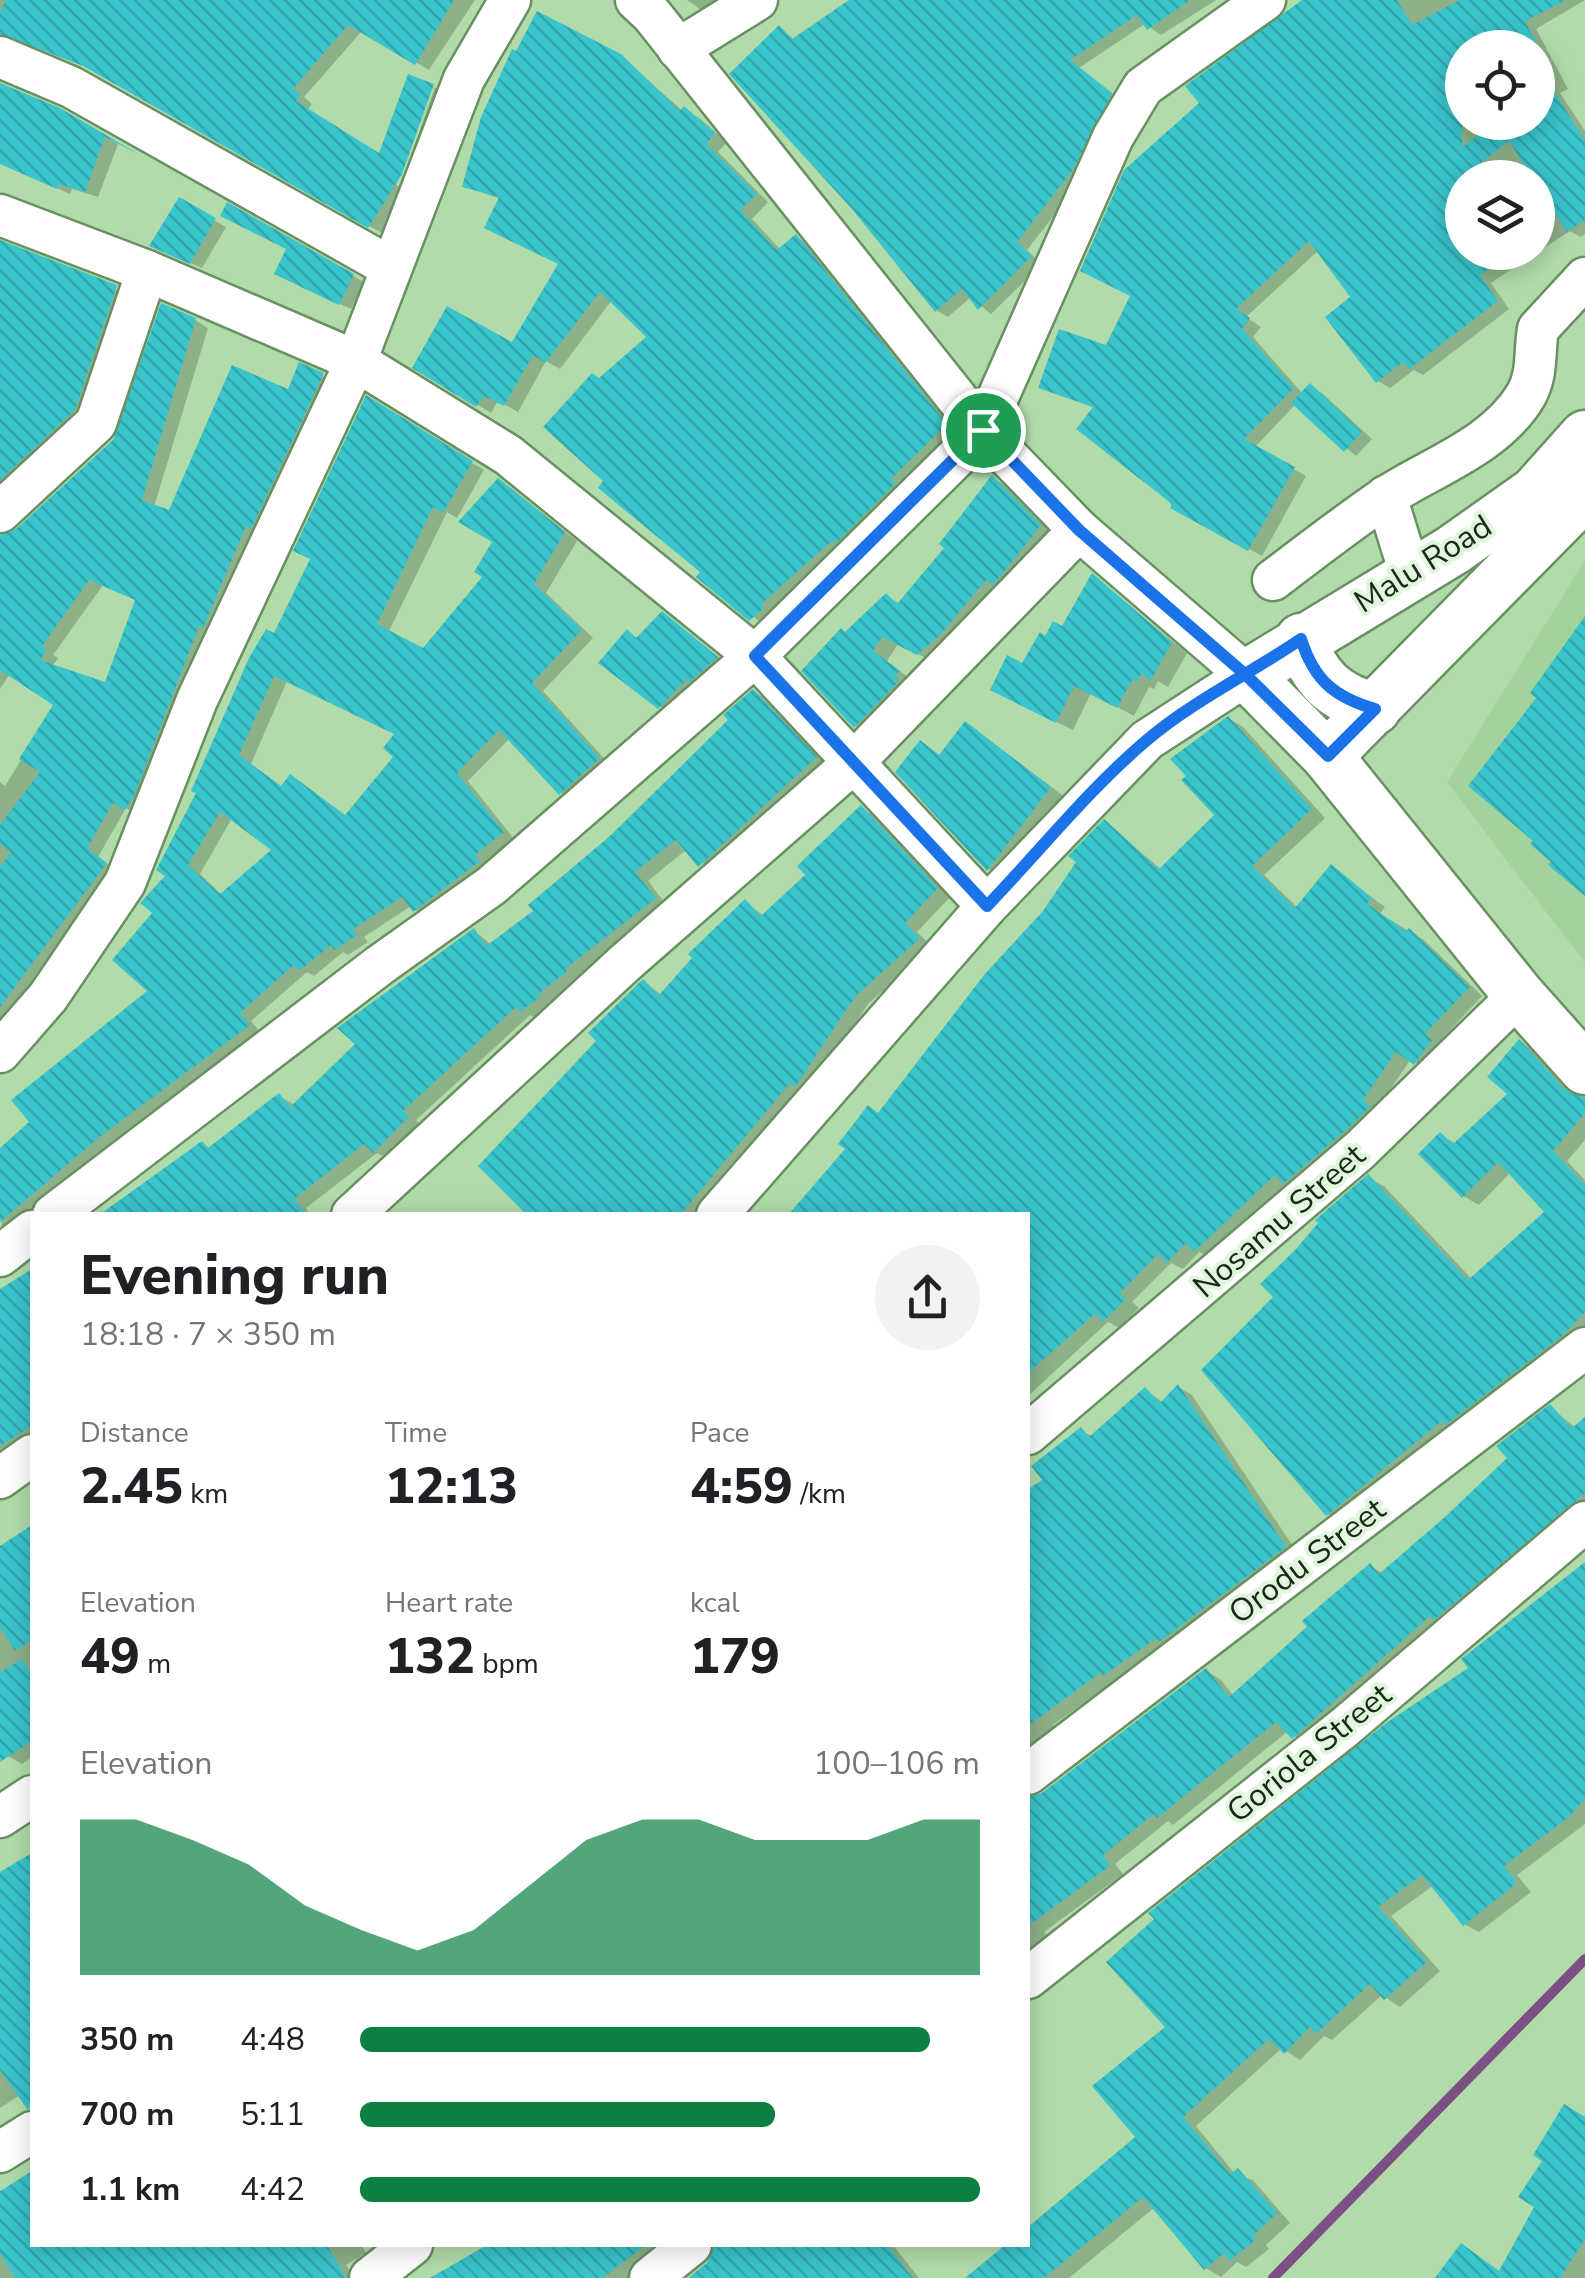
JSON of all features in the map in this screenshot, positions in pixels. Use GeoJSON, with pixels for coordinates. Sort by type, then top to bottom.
{"type":"FeatureCollection","features":[{"type":"Feature","properties":{"kind":"main road","name":"Malu Road"},"geometry":{"type":"LineString","coordinates":[[1234,683],[1534,492],[1585,436]]}},
{"type":"Feature","properties":{"kind":"main road","name":"Malu Road"},"geometry":{"type":"LineString","coordinates":[[1328,756],[1585,494]]}},
{"type":"Feature","properties":{"kind":"main road"},"geometry":{"type":"LineString","coordinates":[[1301,639],[1310,666],[1326,687],[1375,709]]}},
{"type":"Feature","properties":{"kind":"main road"},"geometry":{"type":"LineString","coordinates":[[1234,683],[1328,756],[1519,995],[1585,1068]]}},
{"type":"Feature","properties":{"kind":"street"},"geometry":{"type":"LineString","coordinates":[[0,1052],[48,997],[126,882],[196,700],[356,361],[464,79],[510,0]]}},
{"type":"Feature","properties":{"kind":"street"},"geometry":{"type":"LineString","coordinates":[[678,49],[758,0]]}},
{"type":"Feature","properties":{"kind":"street"},"geometry":{"type":"LineString","coordinates":[[57,1212],[380,964],[491,886],[755,656],[983,430],[1113,137],[1143,87],[1266,0]]}},
{"type":"Feature","properties":{"kind":"street"},"geometry":{"type":"LineString","coordinates":[[646,5],[983,430],[1234,683],[1147,740],[987,906],[720,1212]]}},
{"type":"Feature","properties":{"kind":"street"},"geometry":{"type":"LineString","coordinates":[[0,57],[71,87],[390,267]]}},
{"type":"Feature","properties":{"kind":"street"},"geometry":{"type":"LineString","coordinates":[[0,215],[146,270],[356,361],[508,455],[755,656],[851,764],[987,906]]}},
{"type":"Feature","properties":{"kind":"street"},"geometry":{"type":"LineString","coordinates":[[0,512],[96,423],[146,270]]}},
{"type":"Feature","properties":{"kind":"street"},"geometry":{"type":"LineString","coordinates":[[1273,580],[1386,496],[1453,459],[1503,423],[1525,398],[1536,373],[1538,329],[1585,278]]}},
{"type":"Feature","properties":{"kind":"street"},"geometry":{"type":"LineString","coordinates":[[1386,496],[1410,574]]}},
{"type":"Feature","properties":{"kind":"street"},"geometry":{"type":"LineString","coordinates":[[355,1212],[626,962],[851,764],[1079,530]]}},
{"type":"Feature","properties":{"kind":"street","name":"Nosamu Street"},"geometry":{"type":"LineString","coordinates":[[1030,1432],[1360,1150],[1519,995]]}},
{"type":"Feature","properties":{"kind":"street"},"geometry":{"type":"LineString","coordinates":[[0,1256],[30,1233]]}},
{"type":"Feature","properties":{"kind":"street","name":"Orodu Street"},"geometry":{"type":"LineString","coordinates":[[1030,1772],[1585,1348]]}},
{"type":"Feature","properties":{"kind":"street"},"geometry":{"type":"LineString","coordinates":[[0,1478],[30,1456]]}},
{"type":"Feature","properties":{"kind":"street","name":"Goriola Street"},"geometry":{"type":"LineString","coordinates":[[1030,1976],[1344,1727],[1585,1522]]}},
{"type":"Feature","properties":{"kind":"street"},"geometry":{"type":"LineString","coordinates":[[0,1817],[30,1797]]}},
{"type":"Feature","properties":{"kind":"street"},"geometry":{"type":"LineString","coordinates":[[0,2152],[30,2133]]}},
{"type":"Feature","properties":{"kind":"street"},"geometry":{"type":"LineString","coordinates":[[370,2278],[409,2247]]}},
{"type":"Feature","properties":{"kind":"street"},"geometry":{"type":"LineString","coordinates":[[650,2278],[689,2247]]}},
{"type":"Feature","properties":{"kind":"shaded area"},"geometry":{"type":"Polygon","coordinates":[[[1585,560],[1585,963],[1447,782],[1585,560]]]}},
{"type":"Feature","properties":{"kind":"building"},"geometry":{"type":"Polygon","coordinates":[[[6,0],[454,0],[415,65],[348,25],[293,89],[301,95],[296,101],[379,153],[408,74],[434,84],[402,174],[368,228],[83,66],[0,34],[0,12],[6,0]]]}},
{"type":"Feature","properties":{"kind":"building"},"geometry":{"type":"Polygon","coordinates":[[[849,0],[1190,0],[1147,30],[1137,15],[1070,60],[1112,93],[1072,171],[1017,242],[1032,256],[978,310],[962,289],[935,312],[852,209],[729,74],[779,25],[792,39],[849,0]]]}},
{"type":"Feature","properties":{"kind":"building"},"geometry":{"type":"Polygon","coordinates":[[[1302,0],[1397,0],[1412,25],[1460,0],[1566,0],[1525,21],[1530,30],[1445,30],[1445,140],[1462,140],[1462,147],[1472,140],[1555,140],[1555,93],[1585,141],[1585,220],[1567,232],[1555,213],[1555,160],[1521,160],[1509,141],[1485,160],[1445,160],[1445,270],[1488,270],[1480,275],[1498,301],[1409,369],[1403,362],[1376,383],[1325,317],[1350,297],[1309,241],[1236,309],[1250,318],[1242,329],[1294,388],[1244,439],[1295,467],[1248,551],[1170,508],[1172,504],[1076,429],[1093,407],[1038,388],[1059,329],[1106,345],[1130,296],[1080,271],[1124,170],[1199,103],[1185,86],[1302,0]]]}},
{"type":"Feature","properties":{"kind":"building"},"geometry":{"type":"Polygon","coordinates":[[[537,11],[621,54],[680,111],[684,106],[715,133],[706,144],[757,194],[740,210],[777,250],[796,234],[947,424],[891,479],[895,484],[836,543],[833,540],[761,604],[764,608],[749,621],[696,577],[700,572],[598,488],[603,481],[543,427],[592,373],[599,378],[646,337],[600,292],[545,363],[533,355],[504,406],[484,396],[476,407],[412,368],[447,306],[512,342],[558,264],[484,228],[499,197],[462,187],[481,117],[512,49],[516,51],[537,11]]]}},
{"type":"Feature","properties":{"kind":"building"},"geometry":{"type":"Polygon","coordinates":[[[0,83],[60,108],[140,155],[105,137],[85,192],[59,184],[57,189],[0,164],[0,83]]]}},
{"type":"Feature","properties":{"kind":"building"},"geometry":{"type":"Polygon","coordinates":[[[179,197],[216,218],[190,264],[149,246],[179,197]]]}},
{"type":"Feature","properties":{"kind":"building"},"geometry":{"type":"Polygon","coordinates":[[[227,202],[354,274],[339,305],[274,274],[286,249],[220,216],[227,202]]]}},
{"type":"Feature","properties":{"kind":"building"},"geometry":{"type":"Polygon","coordinates":[[[0,240],[117,285],[75,410],[0,480],[0,240]]]}},
{"type":"Feature","properties":{"kind":"building"},"geometry":{"type":"Polygon","coordinates":[[[161,303],[196,318],[142,500],[169,510],[232,365],[288,389],[299,362],[324,373],[251,529],[246,526],[203,628],[199,626],[135,794],[125,810],[113,803],[87,848],[107,863],[0,1007],[0,867],[11,852],[0,844],[0,825],[40,772],[19,759],[53,705],[0,670],[0,535],[16,529],[113,440],[161,303]],[[89,580],[42,646],[47,649],[40,660],[105,682],[135,600],[89,580]]]}},
{"type":"Feature","properties":{"kind":"building"},"geometry":{"type":"Polygon","coordinates":[[[1310,383],[1362,432],[1344,452],[1291,403],[1310,383]]]}},
{"type":"Feature","properties":{"kind":"building"},"geometry":{"type":"Polygon","coordinates":[[[366,395],[473,461],[443,513],[433,507],[377,624],[423,648],[482,577],[474,572],[492,542],[458,522],[498,478],[565,532],[534,584],[582,630],[532,683],[600,758],[559,795],[499,730],[457,773],[504,832],[475,855],[480,861],[413,912],[402,897],[353,929],[357,935],[334,950],[331,945],[299,971],[294,965],[240,1013],[250,1025],[102,1135],[0,1222],[0,1148],[29,1122],[11,1100],[147,991],[112,960],[152,913],[140,903],[165,876],[156,870],[196,793],[191,791],[249,658],[266,629],[274,633],[310,559],[293,551],[366,395]],[[274,676],[239,755],[281,786],[290,774],[345,815],[393,757],[383,748],[394,734],[274,676]],[[220,812],[188,865],[220,894],[271,850],[220,812]]]}},
{"type":"Feature","properties":{"kind":"building"},"geometry":{"type":"Polygon","coordinates":[[[992,475],[1041,525],[993,585],[986,580],[941,634],[917,655],[882,637],[873,651],[900,671],[894,676],[899,681],[854,728],[801,671],[841,628],[845,632],[886,593],[897,604],[944,548],[939,544],[992,475]]]}},
{"type":"Feature","properties":{"kind":"building"},"geometry":{"type":"Polygon","coordinates":[[[1092,573],[1172,642],[1151,680],[1141,674],[1137,682],[1132,680],[1117,708],[1074,686],[1056,723],[990,690],[1007,655],[1022,663],[1040,632],[1045,636],[1053,621],[1062,626],[1092,573]]]}},
{"type":"Feature","properties":{"kind":"building"},"geometry":{"type":"Polygon","coordinates":[[[662,611],[718,657],[689,682],[687,679],[658,709],[598,663],[627,629],[636,638],[662,611]]]}},
{"type":"Feature","properties":{"kind":"building"},"geometry":{"type":"Polygon","coordinates":[[[1585,616],[1585,896],[1548,865],[1551,862],[1530,844],[1533,841],[1468,786],[1536,698],[1530,693],[1585,616]]]}},
{"type":"Feature","properties":{"kind":"building"},"geometry":{"type":"Polygon","coordinates":[[[753,689],[817,757],[698,867],[676,840],[635,872],[656,898],[565,969],[567,972],[539,993],[541,996],[520,1012],[516,1007],[403,1111],[409,1117],[373,1153],[364,1144],[294,1199],[305,1212],[103,1212],[202,1141],[208,1148],[279,1093],[290,1107],[355,1044],[337,1028],[474,928],[486,946],[533,911],[528,905],[610,836],[728,720],[723,715],[753,689]]]}},
{"type":"Feature","properties":{"kind":"building"},"geometry":{"type":"Polygon","coordinates":[[[1228,716],[1312,809],[1252,866],[1295,908],[1331,864],[1372,898],[1367,904],[1406,931],[1409,928],[1470,987],[1425,1034],[1432,1040],[1414,1065],[1396,1052],[1363,1100],[1370,1107],[1344,1132],[1283,1184],[1275,1175],[1194,1252],[1186,1243],[1167,1263],[1158,1254],[1120,1293],[1126,1299],[1103,1322],[1095,1314],[1030,1371],[1030,1212],[791,1212],[845,1149],[838,1144],[868,1105],[878,1113],[984,975],[1043,911],[1076,862],[1068,856],[1104,819],[1159,869],[1214,815],[1181,780],[1186,776],[1170,759],[1228,716]]]}},
{"type":"Feature","properties":{"kind":"building"},"geometry":{"type":"Polygon","coordinates":[[[965,721],[1051,787],[987,871],[895,772],[920,740],[939,755],[965,721]]]}},
{"type":"Feature","properties":{"kind":"building"},"geometry":{"type":"Polygon","coordinates":[[[861,805],[938,888],[905,923],[920,938],[855,997],[795,1087],[790,1083],[682,1212],[524,1212],[478,1166],[596,1041],[588,1033],[643,979],[659,995],[692,958],[688,954],[745,899],[761,916],[805,875],[797,866],[861,805]]]}},
{"type":"Feature","properties":{"kind":"building"},"geometry":{"type":"Polygon","coordinates":[[[1519,1039],[1564,1089],[1585,1097],[1585,1113],[1553,1151],[1585,1185],[1585,1312],[1562,1336],[1445,1425],[1442,1421],[1326,1516],[1201,1370],[1273,1297],[1260,1284],[1296,1249],[1318,1223],[1315,1220],[1368,1174],[1468,1280],[1544,1212],[1498,1162],[1462,1198],[1418,1154],[1440,1132],[1453,1144],[1507,1094],[1487,1077],[1519,1039]]]}},
{"type":"Feature","properties":{"kind":"building"},"geometry":{"type":"Polygon","coordinates":[[[30,1270],[30,1427],[0,1446],[0,1289],[30,1270]]]}},
{"type":"Feature","properties":{"kind":"building"},"geometry":{"type":"Polygon","coordinates":[[[1178,1384],[1286,1547],[1159,1642],[1156,1638],[1103,1676],[1101,1672],[1030,1725],[1030,1488],[1042,1480],[1031,1466],[1081,1427],[1089,1437],[1145,1387],[1160,1403],[1178,1384]]]}},
{"type":"Feature","properties":{"kind":"building"},"geometry":{"type":"Polygon","coordinates":[[[1550,1404],[1572,1428],[1585,1417],[1585,1493],[1434,1620],[1430,1616],[1292,1739],[1276,1722],[1157,1818],[1154,1814],[1103,1855],[1110,1866],[1030,1925],[1030,1796],[1042,1793],[1206,1668],[1229,1697],[1307,1627],[1302,1621],[1370,1563],[1379,1574],[1446,1516],[1507,1458],[1496,1446],[1550,1404]]]}},
{"type":"Feature","properties":{"kind":"building"},"geometry":{"type":"Polygon","coordinates":[[[30,1526],[30,1641],[15,1651],[0,1627],[0,1546],[30,1526]]]}},
{"type":"Feature","properties":{"kind":"building"},"geometry":{"type":"Polygon","coordinates":[[[1585,1562],[1585,1799],[1569,1817],[1504,1866],[1517,1883],[1463,1926],[1422,1875],[1378,1907],[1427,1962],[1384,2000],[1370,1984],[1316,2034],[1310,2027],[1284,2054],[1269,2039],[1183,2117],[1230,2174],[1238,2168],[1277,2213],[1253,2236],[1256,2240],[1229,2261],[1224,2253],[1204,2270],[1143,2197],[1044,2278],[965,2278],[1003,2247],[1030,2247],[1030,2225],[1135,2137],[1092,2086],[1165,2027],[1106,1962],[1154,1919],[1148,1913],[1386,1723],[1468,1668],[1461,1659],[1585,1562]]]}},
{"type":"Feature","properties":{"kind":"building"},"geometry":{"type":"Polygon","coordinates":[[[22,1659],[30,1673],[30,1742],[0,1762],[0,1672],[22,1659]]]}},
{"type":"Feature","properties":{"kind":"building"},"geometry":{"type":"Polygon","coordinates":[[[30,1854],[27,2109],[0,2070],[0,1872],[30,1854]]]}},
{"type":"Feature","properties":{"kind":"building"},"geometry":{"type":"Polygon","coordinates":[[[1564,2104],[1585,2117],[1585,2239],[1560,2278],[1435,2278],[1461,2243],[1499,2271],[1534,2207],[1518,2197],[1542,2161],[1533,2155],[1564,2104]]]}},
{"type":"Feature","properties":{"kind":"building"},"geometry":{"type":"Polygon","coordinates":[[[30,2172],[30,2247],[328,2247],[346,2278],[15,2278],[0,2253],[0,2191],[30,2172]]]}},
{"type":"Feature","properties":{"kind":"building"},"geometry":{"type":"Polygon","coordinates":[[[484,2247],[643,2247],[602,2278],[430,2278],[484,2247]]]}},
{"type":"Feature","properties":{"kind":"building"},"geometry":{"type":"Polygon","coordinates":[[[713,2247],[889,2247],[913,2278],[688,2278],[707,2263],[713,2247]]]}},
{"type":"Feature","properties":{"kind":"waterway"},"geometry":{"type":"LineString","coordinates":[[1273,2278],[1585,1959]]}},
{"type":"Feature","properties":{"kind":"route"},"geometry":{"type":"LineString","coordinates":[[983,430],[755,656],[851,764],[987,906],[1147,740],[1247,676],[1301,639],[1310,666],[1326,687],[1351,702],[1375,709],[1328,756],[1247,676],[1079,530],[983,430]]}}]}
